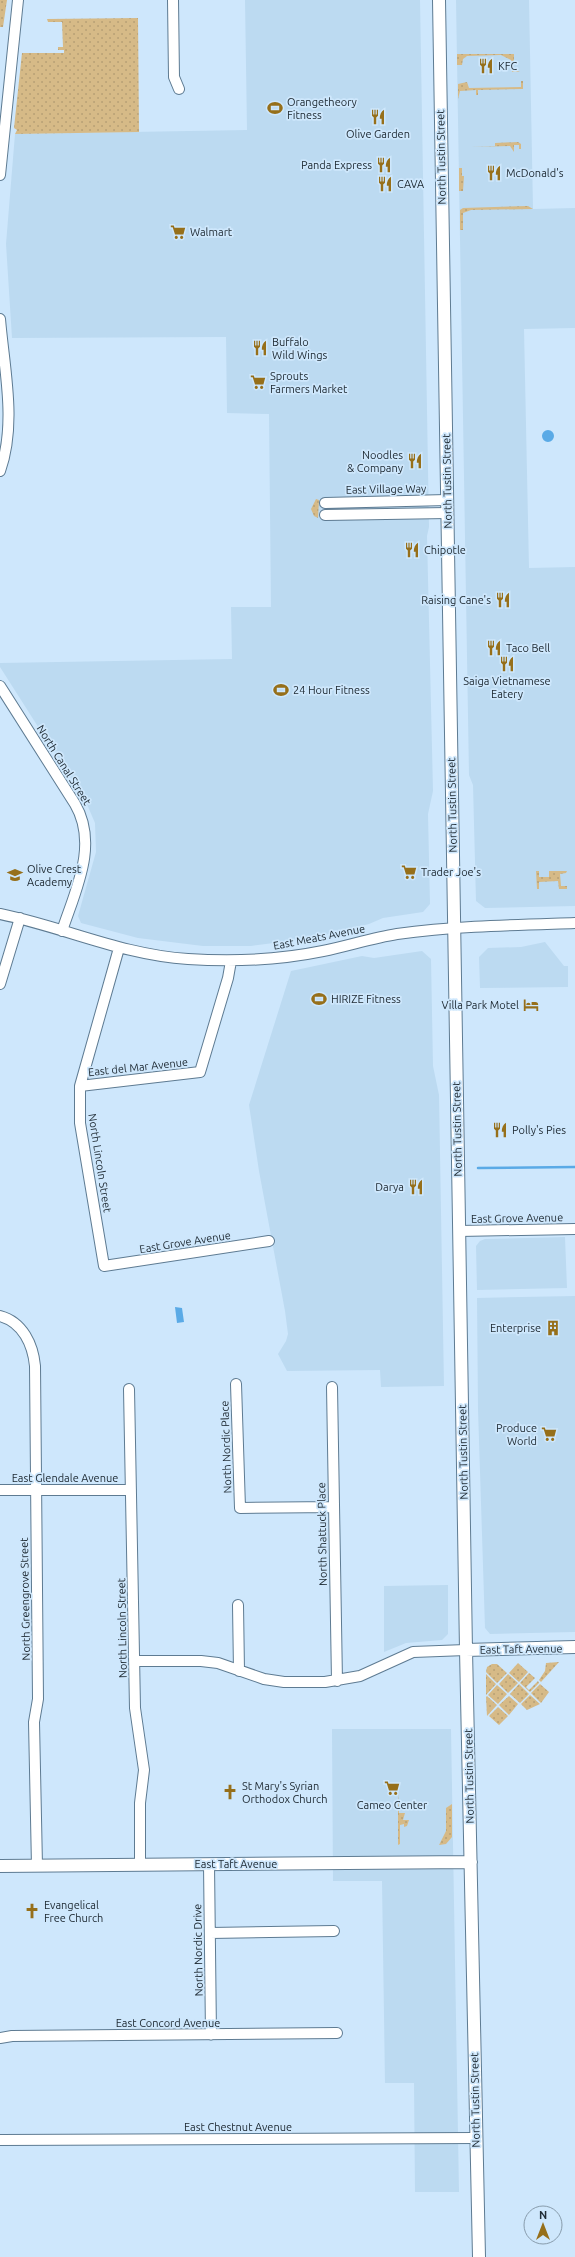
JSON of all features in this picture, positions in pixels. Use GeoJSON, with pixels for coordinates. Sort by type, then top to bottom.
{"type":"FeatureCollection","features":[{"type":"Feature","properties":{"kind":"main road","name":"North Tustin Street"},"geometry":{"type":"LineString","coordinates":[[439,0],[466,1650],[479,2257]]}},
{"type":"Feature","properties":{"kind":"main road","name":"East Taft Avenue"},"geometry":{"type":"LineString","coordinates":[[466,1650],[575,1648]]}},
{"type":"Feature","properties":{"kind":"main road","name":"East Taft Avenue"},"geometry":{"type":"LineString","coordinates":[[0,1866],[471,1862]]}},
{"type":"Feature","properties":{"kind":"street"},"geometry":{"type":"LineString","coordinates":[[0,175],[18,0]]}},
{"type":"Feature","properties":{"kind":"street"},"geometry":{"type":"LineString","coordinates":[[173,0],[174,76],[179,90]]}},
{"type":"Feature","properties":{"kind":"street"},"geometry":{"type":"LineString","coordinates":[[0,320],[4,417],[7,448],[0,471]]}},
{"type":"Feature","properties":{"kind":"street","name":"East Village Way"},"geometry":{"type":"LineString","coordinates":[[325,503],[447,500]]}},
{"type":"Feature","properties":{"kind":"street"},"geometry":{"type":"LineString","coordinates":[[325,515],[447,513]]}},
{"type":"Feature","properties":{"kind":"street","name":"North Canal Street"},"geometry":{"type":"LineString","coordinates":[[0,686],[75,804],[84,825],[85,854],[62,931]]}},
{"type":"Feature","properties":{"kind":"street","name":"East Meats Avenue"},"geometry":{"type":"LineString","coordinates":[[0,914],[20,918],[119,948],[173,958],[230,961],[288,957],[395,934],[454,927],[575,923]]}},
{"type":"Feature","properties":{"kind":"street"},"geometry":{"type":"LineString","coordinates":[[0,984],[20,918]]}},
{"type":"Feature","properties":{"kind":"street","name":"North Lincoln Street"},"geometry":{"type":"LineString","coordinates":[[104,1266],[80,1123],[80,1086],[119,948]]}},
{"type":"Feature","properties":{"kind":"street","name":"East del Mar Avenue"},"geometry":{"type":"LineString","coordinates":[[80,1086],[200,1072],[228,978],[230,961]]}},
{"type":"Feature","properties":{"kind":"street","name":"East Grove Avenue"},"geometry":{"type":"LineString","coordinates":[[459,1231],[575,1229]]}},
{"type":"Feature","properties":{"kind":"street","name":"East Grove Avenue"},"geometry":{"type":"LineString","coordinates":[[104,1266],[268,1241]]}},
{"type":"Feature","properties":{"kind":"street","name":"North Greengrove Street"},"geometry":{"type":"LineString","coordinates":[[0,1316],[13,1323],[25,1334],[34,1352],[35,1366],[38,1699],[34,1734],[37,1866]]}},
{"type":"Feature","properties":{"kind":"street","name":"North Nordic Place"},"geometry":{"type":"LineString","coordinates":[[236,1384],[240,1508],[334,1507]]}},
{"type":"Feature","properties":{"kind":"street","name":"North Shattuck Place"},"geometry":{"type":"LineString","coordinates":[[332,1387],[337,1681]]}},
{"type":"Feature","properties":{"kind":"street","name":"North Lincoln Street"},"geometry":{"type":"LineString","coordinates":[[129,1389],[136,1661],[135,1708],[144,1770],[140,1803],[140,1865]]}},
{"type":"Feature","properties":{"kind":"street","name":"East Glendale Avenue"},"geometry":{"type":"LineString","coordinates":[[0,1490],[131,1490]]}},
{"type":"Feature","properties":{"kind":"street"},"geometry":{"type":"LineString","coordinates":[[238,1605],[239,1671]]}},
{"type":"Feature","properties":{"kind":"street"},"geometry":{"type":"LineString","coordinates":[[136,1661],[201,1660],[218,1663],[256,1677],[279,1681],[337,1681],[368,1673],[396,1658],[413,1652],[466,1650]]}},
{"type":"Feature","properties":{"kind":"street","name":"North Nordic Drive"},"geometry":{"type":"LineString","coordinates":[[209,1864],[211,2035]]}},
{"type":"Feature","properties":{"kind":"street"},"geometry":{"type":"LineString","coordinates":[[210,1933],[334,1932]]}},
{"type":"Feature","properties":{"kind":"street","name":"East Concord Avenue"},"geometry":{"type":"LineString","coordinates":[[0,2038],[12,2036],[336,2033]]}},
{"type":"Feature","properties":{"kind":"street","name":"East Chestnut Avenue"},"geometry":{"type":"LineString","coordinates":[[0,2140],[476,2138]]}},
{"type":"Feature","properties":{"kind":"shaded area"},"geometry":{"type":"Polygon","coordinates":[[[0,0],[7,0],[3,27],[0,27],[0,0]]]}},
{"type":"Feature","properties":{"kind":"shaded area"},"geometry":{"type":"Polygon","coordinates":[[[245,0],[420,0],[429,527],[427,536],[433,791],[428,814],[430,904],[423,912],[383,918],[369,924],[313,938],[251,946],[203,946],[138,938],[81,923],[78,916],[96,852],[95,823],[86,802],[0,667],[0,663],[232,659],[231,607],[271,607],[269,414],[227,413],[226,337],[12,338],[6,244],[15,134],[247,130],[245,0]]]}},
{"type":"Feature","properties":{"kind":"shaded area"},"geometry":{"type":"Polygon","coordinates":[[[456,0],[529,0],[533,209],[575,208],[575,328],[524,329],[529,568],[575,567],[575,906],[485,908],[476,901],[473,785],[469,775],[456,0]]]}},
{"type":"Feature","properties":{"kind":"shaded area"},"geometry":{"type":"Polygon","coordinates":[[[138,18],[139,132],[15,134],[17,130],[14,128],[22,53],[64,53],[64,50],[58,50],[58,47],[63,47],[62,22],[48,22],[47,19],[138,18]]]}},
{"type":"Feature","properties":{"kind":"shaded area"},"geometry":{"type":"Polygon","coordinates":[[[457,54],[514,54],[514,70],[520,72],[512,72],[511,60],[501,55],[467,56],[463,59],[462,65],[457,65],[457,54]]]}},
{"type":"Feature","properties":{"kind":"shaded area"},"geometry":{"type":"Polygon","coordinates":[[[521,81],[523,81],[523,89],[478,90],[478,95],[476,95],[476,90],[460,91],[458,99],[458,84],[467,82],[469,88],[521,87],[521,81]]]}},
{"type":"Feature","properties":{"kind":"shaded area"},"geometry":{"type":"Polygon","coordinates":[[[518,142],[521,144],[521,149],[519,149],[519,145],[514,145],[514,152],[510,146],[471,147],[495,146],[495,143],[518,142]]]}},
{"type":"Feature","properties":{"kind":"shaded area"},"geometry":{"type":"Polygon","coordinates":[[[459,168],[462,168],[462,176],[464,176],[463,191],[459,191],[459,168]]]}},
{"type":"Feature","properties":{"kind":"shaded area"},"geometry":{"type":"Polygon","coordinates":[[[528,206],[533,209],[471,210],[463,213],[463,230],[460,230],[460,210],[463,208],[528,206]]]}},
{"type":"Feature","properties":{"kind":"shaded area"},"geometry":{"type":"Polygon","coordinates":[[[316,499],[319,500],[318,518],[314,516],[311,509],[316,499]]]}},
{"type":"Feature","properties":{"kind":"shaded area"},"geometry":{"type":"Polygon","coordinates":[[[536,871],[539,871],[539,877],[549,877],[549,871],[567,871],[566,873],[560,874],[561,886],[567,886],[567,889],[559,889],[558,881],[539,882],[539,889],[537,889],[536,871]]]}},
{"type":"Feature","properties":{"kind":"shaded area"},"geometry":{"type":"Polygon","coordinates":[[[545,942],[564,966],[568,966],[568,987],[480,988],[479,957],[488,948],[521,947],[545,942]]]}},
{"type":"Feature","properties":{"kind":"shaded area"},"geometry":{"type":"Polygon","coordinates":[[[422,951],[431,959],[433,1066],[439,1095],[444,1386],[381,1387],[380,1370],[287,1371],[278,1354],[286,1341],[288,1334],[285,1311],[259,1171],[249,1105],[291,971],[362,956],[374,958],[422,951]]]}},
{"type":"Feature","properties":{"kind":"shaded area"},"geometry":{"type":"Polygon","coordinates":[[[565,1237],[567,1288],[477,1290],[476,1246],[480,1241],[485,1239],[565,1237]]]}},
{"type":"Feature","properties":{"kind":"shaded area"},"geometry":{"type":"Polygon","coordinates":[[[575,1296],[575,1632],[490,1634],[485,1628],[478,1409],[477,1298],[575,1296]]]}},
{"type":"Feature","properties":{"kind":"shaded area"},"geometry":{"type":"Polygon","coordinates":[[[448,1585],[448,1634],[442,1640],[406,1643],[384,1652],[384,1586],[448,1585]]]}},
{"type":"Feature","properties":{"kind":"shaded area"},"geometry":{"type":"Polygon","coordinates":[[[559,1662],[541,1682],[539,1680],[545,1671],[546,1663],[559,1662]]]}},
{"type":"Feature","properties":{"kind":"shaded area"},"geometry":{"type":"Polygon","coordinates":[[[518,1663],[528,1672],[519,1682],[509,1673],[518,1663]]]}},
{"type":"Feature","properties":{"kind":"shaded area"},"geometry":{"type":"Polygon","coordinates":[[[492,1664],[497,1664],[507,1673],[497,1683],[486,1672],[487,1667],[492,1664]]]}},
{"type":"Feature","properties":{"kind":"shaded area"},"geometry":{"type":"Polygon","coordinates":[[[529,1673],[535,1678],[526,1687],[529,1690],[538,1681],[539,1683],[530,1692],[520,1683],[529,1673]]]}},
{"type":"Feature","properties":{"kind":"shaded area"},"geometry":{"type":"Polygon","coordinates":[[[486,1674],[496,1684],[486,1695],[486,1674]]]}},
{"type":"Feature","properties":{"kind":"shaded area"},"geometry":{"type":"Polygon","coordinates":[[[508,1674],[518,1683],[508,1693],[499,1684],[508,1674]]]}},
{"type":"Feature","properties":{"kind":"shaded area"},"geometry":{"type":"Polygon","coordinates":[[[519,1684],[529,1694],[520,1703],[510,1694],[519,1684]]]}},
{"type":"Feature","properties":{"kind":"shaded area"},"geometry":{"type":"Polygon","coordinates":[[[540,1684],[549,1692],[541,1703],[531,1693],[540,1684]]]}},
{"type":"Feature","properties":{"kind":"shaded area"},"geometry":{"type":"Polygon","coordinates":[[[497,1685],[507,1694],[498,1704],[488,1695],[497,1685]]]}},
{"type":"Feature","properties":{"kind":"shaded area"},"geometry":{"type":"Polygon","coordinates":[[[530,1695],[540,1704],[527,1710],[521,1704],[530,1695]]]}},
{"type":"Feature","properties":{"kind":"shaded area"},"geometry":{"type":"Polygon","coordinates":[[[487,1696],[497,1705],[487,1716],[486,1697],[487,1696]]]}},
{"type":"Feature","properties":{"kind":"shaded area"},"geometry":{"type":"Polygon","coordinates":[[[509,1696],[518,1704],[509,1715],[499,1705],[509,1696]]]}},
{"type":"Feature","properties":{"kind":"shaded area"},"geometry":{"type":"Polygon","coordinates":[[[498,1707],[508,1716],[499,1725],[489,1716],[498,1707]]]}},
{"type":"Feature","properties":{"kind":"shaded area"},"geometry":{"type":"Polygon","coordinates":[[[332,1729],[451,1729],[459,2192],[415,2192],[414,2083],[385,2083],[382,1881],[333,1881],[332,1729]]]}},
{"type":"Feature","properties":{"kind":"shaded area"},"geometry":{"type":"Polygon","coordinates":[[[398,1791],[399,1813],[405,1813],[403,1820],[409,1820],[407,1826],[404,1827],[404,1824],[400,1825],[400,1844],[398,1845],[398,1791]]]}},
{"type":"Feature","properties":{"kind":"shaded area"},"geometry":{"type":"Polygon","coordinates":[[[452,1804],[452,1837],[446,1844],[439,1845],[446,1831],[446,1808],[452,1804]]]}},
{"type":"Feature","properties":{"kind":"water"},"geometry":{"type":"Polygon","coordinates":[[[548,430],[552,432],[554,436],[552,440],[548,442],[544,440],[542,436],[544,432],[548,430]]]}},
{"type":"Feature","properties":{"kind":"water"},"geometry":{"type":"Polygon","coordinates":[[[175,1307],[182,1308],[184,1322],[177,1323],[175,1307]]]}},
{"type":"Feature","properties":{"kind":"waterway"},"geometry":{"type":"LineString","coordinates":[[478,1168],[575,1167]]}},
{"type":"Feature","properties":{"kind":"place","name":"KFC"},"geometry":{"type":"Point","coordinates":[486,66]}},
{"type":"Feature","properties":{"kind":"place","name":"Orangetheory Fitness"},"geometry":{"type":"Point","coordinates":[275,108]}},
{"type":"Feature","properties":{"kind":"place","name":"Olive Garden"},"geometry":{"type":"Point","coordinates":[378,117]}},
{"type":"Feature","properties":{"kind":"place","name":"Panda Express"},"geometry":{"type":"Point","coordinates":[384,165]}},
{"type":"Feature","properties":{"kind":"place","name":"McDonald's"},"geometry":{"type":"Point","coordinates":[494,173]}},
{"type":"Feature","properties":{"kind":"place","name":"CAVA"},"geometry":{"type":"Point","coordinates":[385,184]}},
{"type":"Feature","properties":{"kind":"place","name":"Walmart"},"geometry":{"type":"Point","coordinates":[178,232]}},
{"type":"Feature","properties":{"kind":"place","name":"Buffalo Wild Wings"},"geometry":{"type":"Point","coordinates":[260,348]}},
{"type":"Feature","properties":{"kind":"place","name":"Sprouts Farmers Market"},"geometry":{"type":"Point","coordinates":[258,382]}},
{"type":"Feature","properties":{"kind":"place","name":"Noodles & Company"},"geometry":{"type":"Point","coordinates":[415,461]}},
{"type":"Feature","properties":{"kind":"place","name":"Chipotle"},"geometry":{"type":"Point","coordinates":[412,550]}},
{"type":"Feature","properties":{"kind":"place","name":"Raising Cane's"},"geometry":{"type":"Point","coordinates":[503,600]}},
{"type":"Feature","properties":{"kind":"place","name":"Taco Bell"},"geometry":{"type":"Point","coordinates":[494,648]}},
{"type":"Feature","properties":{"kind":"place","name":"Saiga Vietnamese Eatery"},"geometry":{"type":"Point","coordinates":[507,664]}},
{"type":"Feature","properties":{"kind":"place","name":"24 Hour Fitness"},"geometry":{"type":"Point","coordinates":[281,690]}},
{"type":"Feature","properties":{"kind":"place","name":"Trader Joe's"},"geometry":{"type":"Point","coordinates":[409,872]}},
{"type":"Feature","properties":{"kind":"place","name":"Olive Crest Academy"},"geometry":{"type":"Point","coordinates":[15,875]}},
{"type":"Feature","properties":{"kind":"place","name":"HIRIZE Fitness"},"geometry":{"type":"Point","coordinates":[319,999]}},
{"type":"Feature","properties":{"kind":"place","name":"Villa Park Motel"},"geometry":{"type":"Point","coordinates":[531,1005]}},
{"type":"Feature","properties":{"kind":"place","name":"Polly's Pies"},"geometry":{"type":"Point","coordinates":[500,1130]}},
{"type":"Feature","properties":{"kind":"place","name":"Darya"},"geometry":{"type":"Point","coordinates":[416,1187]}},
{"type":"Feature","properties":{"kind":"place","name":"Enterprise"},"geometry":{"type":"Point","coordinates":[553,1328]}},
{"type":"Feature","properties":{"kind":"place","name":"Produce World"},"geometry":{"type":"Point","coordinates":[549,1434]}},
{"type":"Feature","properties":{"kind":"place","name":"Cameo Center"},"geometry":{"type":"Point","coordinates":[392,1788]}},
{"type":"Feature","properties":{"kind":"place","name":"St Mary's Syrian Orthodox Church"},"geometry":{"type":"Point","coordinates":[230,1792]}},
{"type":"Feature","properties":{"kind":"place","name":"Evangelical Free Church"},"geometry":{"type":"Point","coordinates":[32,1911]}}]}
